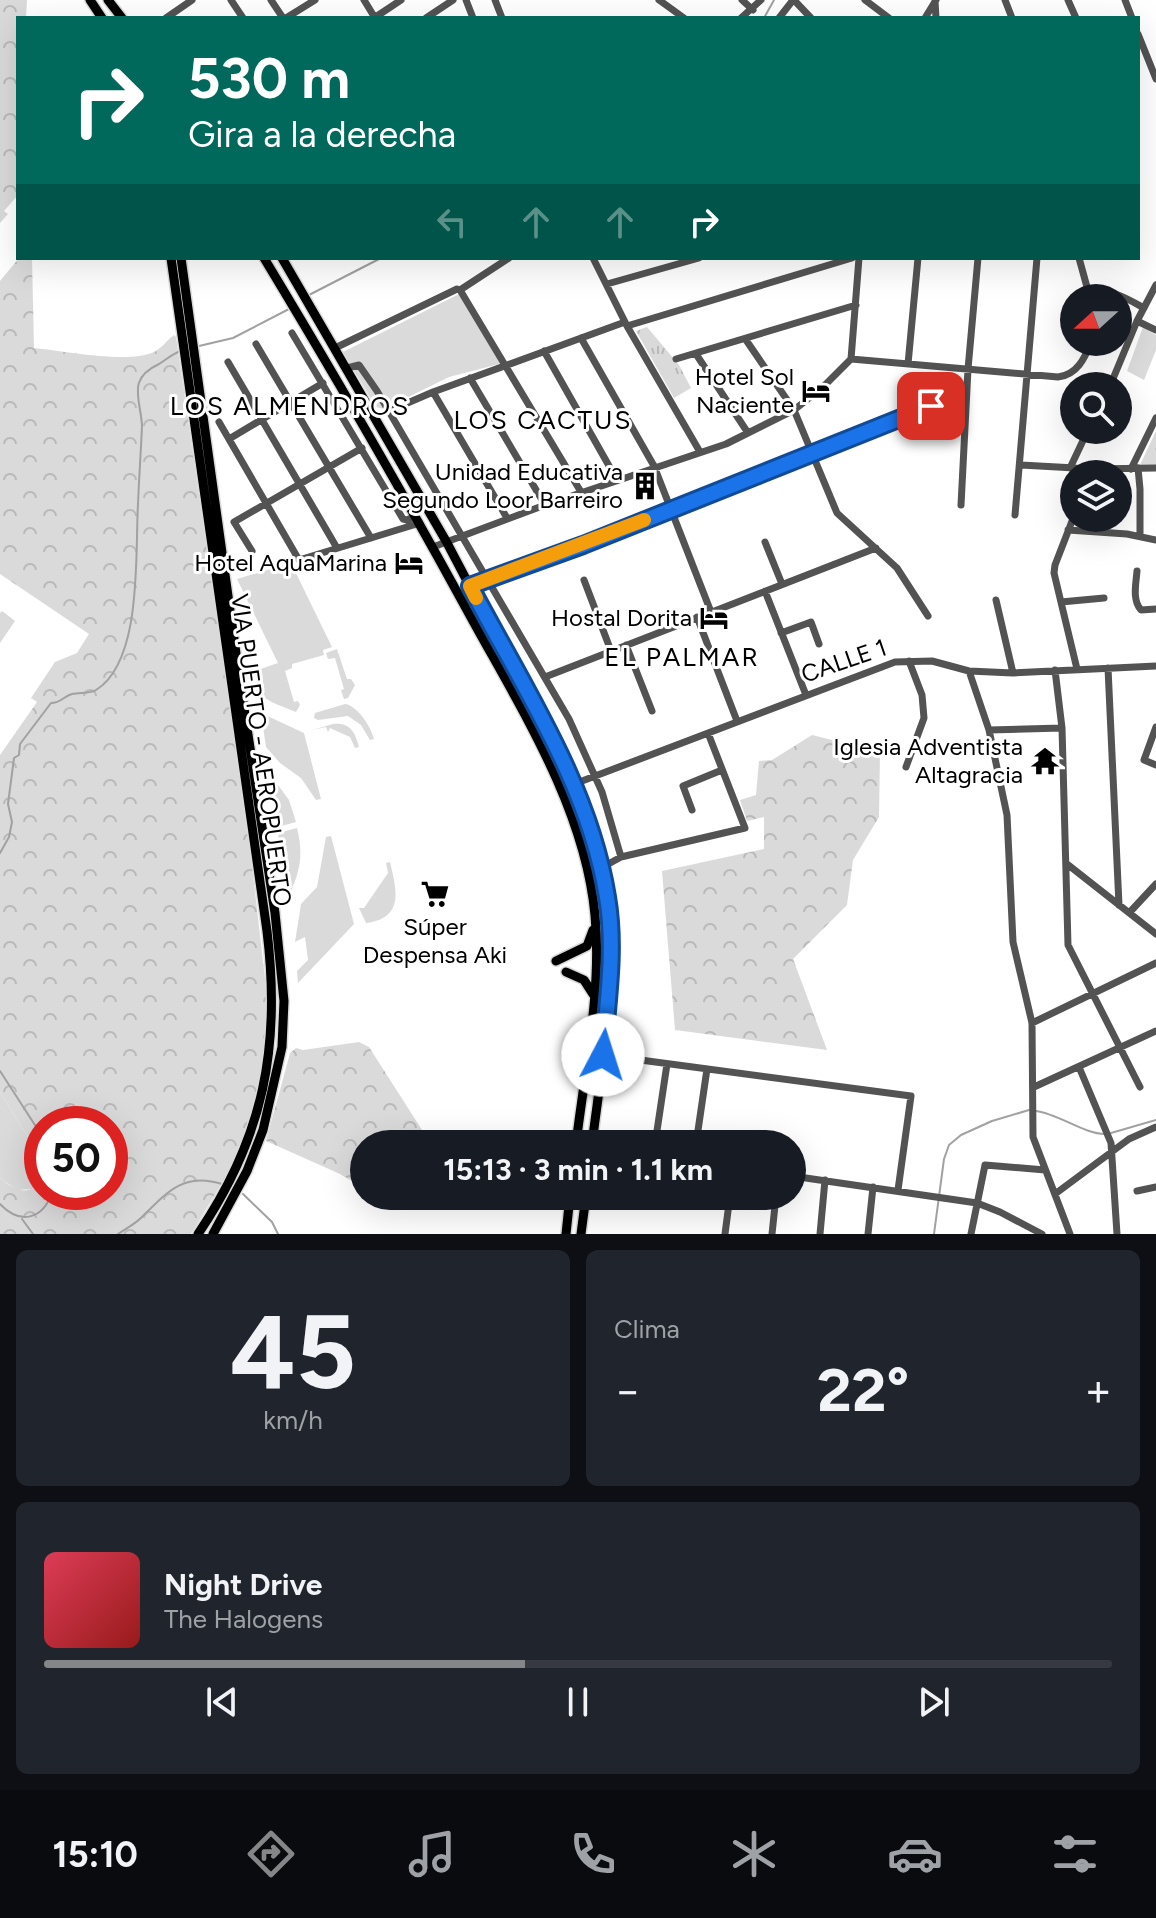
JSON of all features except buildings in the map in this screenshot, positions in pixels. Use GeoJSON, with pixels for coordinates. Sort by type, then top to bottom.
{"type":"FeatureCollection","features":[{"type":"Feature","properties":{"kind":"main road"},"geometry":{"type":"LineString","coordinates":[[108,0],[120,16]]}},
{"type":"Feature","properties":{"kind":"main road","name":"VIA PUERTO - AEROPUERTO"},"geometry":{"type":"LineString","coordinates":[[171,260],[186,330]]}},
{"type":"Feature","properties":{"kind":"main road","name":"VIA PUERTO - AEROPUERTO"},"geometry":{"type":"LineString","coordinates":[[181,260],[191,371],[267,931],[273,997],[269,1057],[253,1128],[226,1189],[198,1234]]}},
{"type":"Feature","properties":{"kind":"main road"},"geometry":{"type":"LineString","coordinates":[[265,260],[433,547],[561,789],[578,831],[595,915],[594,998],[578,1130]]}},
{"type":"Feature","properties":{"kind":"main road"},"geometry":{"type":"LineString","coordinates":[[283,260],[446,541],[574,784],[601,868],[608,899],[610,934],[603,1055],[594,1130]]}},
{"type":"Feature","properties":{"kind":"main road","name":"VIA PUERTO - AEROPUERTO"},"geometry":{"type":"LineString","coordinates":[[191,371],[275,913],[284,1001],[282,1047],[263,1130],[247,1171],[213,1234]]}},
{"type":"Feature","properties":{"kind":"main road"},"geometry":{"type":"LineString","coordinates":[[556,961],[587,946],[595,915]]}},
{"type":"Feature","properties":{"kind":"main road"},"geometry":{"type":"LineString","coordinates":[[566,972],[589,984],[594,998]]}},
{"type":"Feature","properties":{"kind":"main road"},"geometry":{"type":"LineString","coordinates":[[566,1234],[569,1210]]}},
{"type":"Feature","properties":{"kind":"main road"},"geometry":{"type":"LineString","coordinates":[[581,1234],[584,1210]]}},
{"type":"Feature","properties":{"kind":"street"},"geometry":{"type":"LineString","coordinates":[[169,16],[192,0]]}},
{"type":"Feature","properties":{"kind":"street"},"geometry":{"type":"LineString","coordinates":[[287,16],[315,0]]}},
{"type":"Feature","properties":{"kind":"street"},"geometry":{"type":"LineString","coordinates":[[378,16],[401,0]]}},
{"type":"Feature","properties":{"kind":"street"},"geometry":{"type":"LineString","coordinates":[[429,16],[453,0]]}},
{"type":"Feature","properties":{"kind":"street"},"geometry":{"type":"LineString","coordinates":[[659,0],[681,16]]}},
{"type":"Feature","properties":{"kind":"street"},"geometry":{"type":"LineString","coordinates":[[742,0],[753,10]]}},
{"type":"Feature","properties":{"kind":"street"},"geometry":{"type":"LineString","coordinates":[[744,16],[761,0]]}},
{"type":"Feature","properties":{"kind":"street"},"geometry":{"type":"LineString","coordinates":[[781,16],[793,0],[809,16]]}},
{"type":"Feature","properties":{"kind":"street"},"geometry":{"type":"LineString","coordinates":[[865,0],[886,16]]}},
{"type":"Feature","properties":{"kind":"street"},"geometry":{"type":"LineString","coordinates":[[1140,39],[1156,79]]}},
{"type":"Feature","properties":{"kind":"street"},"geometry":{"type":"LineString","coordinates":[[335,348],[460,290],[506,260]]}},
{"type":"Feature","properties":{"kind":"street"},"geometry":{"type":"LineString","coordinates":[[594,260],[626,324],[700,452]]}},
{"type":"Feature","properties":{"kind":"street"},"geometry":{"type":"LineString","coordinates":[[607,284],[692,260]]}},
{"type":"Feature","properties":{"kind":"street"},"geometry":{"type":"LineString","coordinates":[[389,411],[581,338],[845,260]]}},
{"type":"Feature","properties":{"kind":"street"},"geometry":{"type":"LineString","coordinates":[[433,547],[507,518],[700,452],[794,410],[851,359],[859,260]]}},
{"type":"Feature","properties":{"kind":"street"},"geometry":{"type":"LineString","coordinates":[[908,364],[918,260]]}},
{"type":"Feature","properties":{"kind":"street"},"geometry":{"type":"LineString","coordinates":[[961,505],[978,260]]}},
{"type":"Feature","properties":{"kind":"street"},"geometry":{"type":"LineString","coordinates":[[1015,515],[1037,260]]}},
{"type":"Feature","properties":{"kind":"street"},"geometry":{"type":"LineString","coordinates":[[1080,260],[1086,284]]}},
{"type":"Feature","properties":{"kind":"street"},"geometry":{"type":"LineString","coordinates":[[1116,372],[1156,285]]}},
{"type":"Feature","properties":{"kind":"street"},"geometry":{"type":"LineString","coordinates":[[460,290],[581,492]]}},
{"type":"Feature","properties":{"kind":"street"},"geometry":{"type":"LineString","coordinates":[[1132,303],[1144,308]]}},
{"type":"Feature","properties":{"kind":"street"},"geometry":{"type":"LineString","coordinates":[[676,359],[856,305]]}},
{"type":"Feature","properties":{"kind":"street"},"geometry":{"type":"LineString","coordinates":[[1137,321],[1156,330]]}},
{"type":"Feature","properties":{"kind":"street"},"geometry":{"type":"LineString","coordinates":[[292,333],[403,519],[418,520]]}},
{"type":"Feature","properties":{"kind":"street"},"geometry":{"type":"LineString","coordinates":[[581,338],[654,466],[711,612]]}},
{"type":"Feature","properties":{"kind":"street"},"geometry":{"type":"LineString","coordinates":[[746,340],[794,410],[837,513],[897,568],[928,616]]}},
{"type":"Feature","properties":{"kind":"street"},"geometry":{"type":"LineString","coordinates":[[256,344],[371,538]]}},
{"type":"Feature","properties":{"kind":"street"},"geometry":{"type":"LineString","coordinates":[[544,351],[617,480]]}},
{"type":"Feature","properties":{"kind":"street"},"geometry":{"type":"LineString","coordinates":[[696,354],[748,433]]}},
{"type":"Feature","properties":{"kind":"street"},"geometry":{"type":"LineString","coordinates":[[851,359],[1068,376],[1076,370],[1084,356]]}},
{"type":"Feature","properties":{"kind":"street"},"geometry":{"type":"LineString","coordinates":[[228,362],[337,548]]}},
{"type":"Feature","properties":{"kind":"street"},"geometry":{"type":"LineString","coordinates":[[347,368],[355,364],[362,368],[545,677],[585,750],[612,820],[621,857]]}},
{"type":"Feature","properties":{"kind":"street"},"geometry":{"type":"LineString","coordinates":[[470,378],[545,505]]}},
{"type":"Feature","properties":{"kind":"street"},"geometry":{"type":"LineString","coordinates":[[229,439],[323,383]]}},
{"type":"Feature","properties":{"kind":"street"},"geometry":{"type":"LineString","coordinates":[[433,392],[507,518]]}},
{"type":"Feature","properties":{"kind":"street"},"geometry":{"type":"LineString","coordinates":[[470,586],[583,545],[931,406]]}},
{"type":"Feature","properties":{"kind":"street"},"geometry":{"type":"LineString","coordinates":[[1140,536],[1140,489],[1134,468],[1156,418]]}},
{"type":"Feature","properties":{"kind":"street"},"geometry":{"type":"LineString","coordinates":[[219,422],[299,560],[418,520]]}},
{"type":"Feature","properties":{"kind":"street"},"geometry":{"type":"LineString","coordinates":[[252,551],[234,522],[362,448]]}},
{"type":"Feature","properties":{"kind":"street"},"geometry":{"type":"LineString","coordinates":[[1021,465],[1060,467]]}},
{"type":"Feature","properties":{"kind":"street"},"geometry":{"type":"LineString","coordinates":[[1134,468],[1156,468]]}},
{"type":"Feature","properties":{"kind":"street"},"geometry":{"type":"LineString","coordinates":[[1067,532],[1055,565],[1077,669]]}},
{"type":"Feature","properties":{"kind":"street"},"geometry":{"type":"LineString","coordinates":[[1092,532],[1156,540]]}},
{"type":"Feature","properties":{"kind":"street"},"geometry":{"type":"LineString","coordinates":[[765,542],[782,584]]}},
{"type":"Feature","properties":{"kind":"street"},"geometry":{"type":"LineString","coordinates":[[545,677],[876,548]]}},
{"type":"Feature","properties":{"kind":"street"},"geometry":{"type":"LineString","coordinates":[[1137,571],[1135,602],[1138,608],[1156,609]]}},
{"type":"Feature","properties":{"kind":"street"},"geometry":{"type":"LineString","coordinates":[[584,580],[611,651]]}},
{"type":"Feature","properties":{"kind":"street"},"geometry":{"type":"LineString","coordinates":[[765,591],[806,695]]}},
{"type":"Feature","properties":{"kind":"street"},"geometry":{"type":"LineString","coordinates":[[1061,602],[1104,598]]}},
{"type":"Feature","properties":{"kind":"street"},"geometry":{"type":"LineString","coordinates":[[996,600],[1013,673]]}},
{"type":"Feature","properties":{"kind":"street"},"geometry":{"type":"LineString","coordinates":[[697,617],[737,721]]}},
{"type":"Feature","properties":{"kind":"street"},"geometry":{"type":"LineString","coordinates":[[781,633],[811,622],[819,644]]}},
{"type":"Feature","properties":{"kind":"street"},"geometry":{"type":"LineString","coordinates":[[626,645],[652,711]]}},
{"type":"Feature","properties":{"kind":"street"},"geometry":{"type":"LineString","coordinates":[[906,767],[924,718],[922,695],[909,661]]}},
{"type":"Feature","properties":{"kind":"street","name":"CALLE 1"},"geometry":{"type":"LineString","coordinates":[[561,789],[895,662],[932,661],[969,671],[1013,673],[1156,666]]}},
{"type":"Feature","properties":{"kind":"street"},"geometry":{"type":"LineString","coordinates":[[1108,668],[1119,905]]}},
{"type":"Feature","properties":{"kind":"street"},"geometry":{"type":"LineString","coordinates":[[1055,670],[1062,728],[1068,945],[1140,1087]]}},
{"type":"Feature","properties":{"kind":"street"},"geometry":{"type":"LineString","coordinates":[[969,671],[989,730],[1007,815],[1013,942],[1032,1023],[1033,1137],[1070,1234]]}},
{"type":"Feature","properties":{"kind":"street"},"geometry":{"type":"LineString","coordinates":[[1156,727],[1144,760],[1156,765]]}},
{"type":"Feature","properties":{"kind":"street"},"geometry":{"type":"LineString","coordinates":[[989,730],[1062,728]]}},
{"type":"Feature","properties":{"kind":"street"},"geometry":{"type":"LineString","coordinates":[[601,868],[621,857],[745,828],[708,733]]}},
{"type":"Feature","properties":{"kind":"street"},"geometry":{"type":"LineString","coordinates":[[692,810],[683,786],[722,770]]}},
{"type":"Feature","properties":{"kind":"street"},"geometry":{"type":"LineString","coordinates":[[1067,864],[1156,934]]}},
{"type":"Feature","properties":{"kind":"street"},"geometry":{"type":"LineString","coordinates":[[1129,913],[1156,884]]}},
{"type":"Feature","properties":{"kind":"street"},"geometry":{"type":"LineString","coordinates":[[1032,1023],[1156,963]]}},
{"type":"Feature","properties":{"kind":"street"},"geometry":{"type":"LineString","coordinates":[[1034,1087],[1156,1031]]}},
{"type":"Feature","properties":{"kind":"street"},"geometry":{"type":"LineString","coordinates":[[603,1055],[911,1096],[898,1190]]}},
{"type":"Feature","properties":{"kind":"street"},"geometry":{"type":"LineString","coordinates":[[657,1130],[667,1064]]}},
{"type":"Feature","properties":{"kind":"street"},"geometry":{"type":"LineString","coordinates":[[1079,1067],[1108,1134],[1117,1234]]}},
{"type":"Feature","properties":{"kind":"street"},"geometry":{"type":"LineString","coordinates":[[698,1130],[707,1069]]}},
{"type":"Feature","properties":{"kind":"street"},"geometry":{"type":"LineString","coordinates":[[1055,1194],[1129,1139],[1155,1129]]}},
{"type":"Feature","properties":{"kind":"street"},"geometry":{"type":"LineString","coordinates":[[971,1234],[985,1165],[1045,1170]]}},
{"type":"Feature","properties":{"kind":"street"},"geometry":{"type":"LineString","coordinates":[[806,1178],[977,1203],[1042,1234]]}},
{"type":"Feature","properties":{"kind":"street"},"geometry":{"type":"LineString","coordinates":[[820,1234],[825,1180]]}},
{"type":"Feature","properties":{"kind":"street"},"geometry":{"type":"LineString","coordinates":[[868,1234],[873,1187]]}},
{"type":"Feature","properties":{"kind":"street"},"geometry":{"type":"LineString","coordinates":[[1137,1191],[1156,1187]]}},
{"type":"Feature","properties":{"kind":"street"},"geometry":{"type":"LineString","coordinates":[[725,1234],[728,1210]]}},
{"type":"Feature","properties":{"kind":"street"},"geometry":{"type":"LineString","coordinates":[[772,1234],[775,1210]]}},
{"type":"Feature","properties":{"kind":"green space"},"geometry":{"type":"Polygon","coordinates":[[[0,0],[27,0],[26,16],[16,16],[16,197],[4,211],[8,214],[0,223],[0,0]]]}},
{"type":"Feature","properties":{"kind":"green space"},"geometry":{"type":"Polygon","coordinates":[[[17,260],[32,260],[34,348],[129,357],[154,352],[174,335],[176,337],[248,831],[267,996],[265,1051],[247,1128],[228,1173],[191,1234],[0,1234],[0,1178],[24,1190],[24,1210],[128,1210],[128,1106],[24,1106],[24,1131],[0,1092],[0,755],[37,702],[31,698],[55,662],[77,653],[89,634],[0,574],[0,281],[17,260]]]}},
{"type":"Feature","properties":{"kind":"green space"},"geometry":{"type":"Polygon","coordinates":[[[461,293],[503,363],[449,377],[384,409],[376,407],[343,352],[461,293]]]}},
{"type":"Feature","properties":{"kind":"green space"},"geometry":{"type":"Polygon","coordinates":[[[647,327],[679,365],[691,388],[674,398],[636,331],[647,327]]]}},
{"type":"Feature","properties":{"kind":"green space"},"geometry":{"type":"Polygon","coordinates":[[[1143,327],[1156,335],[1156,350],[1144,380],[1127,371],[1143,327]]]}},
{"type":"Feature","properties":{"kind":"green space"},"geometry":{"type":"Polygon","coordinates":[[[1156,431],[1156,465],[1140,465],[1156,431]]]}},
{"type":"Feature","properties":{"kind":"green space"},"geometry":{"type":"Polygon","coordinates":[[[291,563],[332,647],[323,650],[324,655],[292,664],[292,668],[285,671],[294,702],[298,701],[300,705],[296,712],[260,694],[246,674],[278,663],[237,579],[291,563]]]}},
{"type":"Feature","properties":{"kind":"green space"},"geometry":{"type":"Polygon","coordinates":[[[2,611],[15,621],[0,643],[0,613],[2,611]]]}},
{"type":"Feature","properties":{"kind":"green space"},"geometry":{"type":"Polygon","coordinates":[[[337,649],[347,679],[355,685],[348,698],[344,699],[335,658],[328,659],[326,653],[337,649]]]}},
{"type":"Feature","properties":{"kind":"green space"},"geometry":{"type":"Polygon","coordinates":[[[345,704],[363,718],[374,739],[370,740],[361,725],[348,716],[314,718],[315,713],[345,704]]]}},
{"type":"Feature","properties":{"kind":"green space"},"geometry":{"type":"Polygon","coordinates":[[[261,713],[304,733],[321,799],[316,800],[301,778],[280,763],[266,747],[261,713]]]}},
{"type":"Feature","properties":{"kind":"green space"},"geometry":{"type":"Polygon","coordinates":[[[333,724],[351,729],[359,747],[355,748],[350,737],[330,728],[328,732],[326,727],[312,730],[333,724]]]}},
{"type":"Feature","properties":{"kind":"green space"},"geometry":{"type":"Polygon","coordinates":[[[812,735],[880,752],[879,817],[853,860],[847,905],[793,959],[827,1050],[675,1030],[662,871],[764,849],[764,817],[747,821],[740,800],[756,795],[759,761],[772,760],[812,735]]]}},
{"type":"Feature","properties":{"kind":"green space"},"geometry":{"type":"Polygon","coordinates":[[[270,774],[289,800],[296,822],[278,827],[270,774]]]}},
{"type":"Feature","properties":{"kind":"green space"},"geometry":{"type":"Polygon","coordinates":[[[297,828],[300,864],[287,899],[278,833],[297,828]]]}},
{"type":"Feature","properties":{"kind":"green space"},"geometry":{"type":"Polygon","coordinates":[[[331,836],[354,924],[298,983],[297,971],[308,960],[305,937],[295,942],[301,904],[317,887],[326,837],[331,836]]]}},
{"type":"Feature","properties":{"kind":"green space"},"geometry":{"type":"Polygon","coordinates":[[[390,862],[395,902],[387,915],[366,923],[359,908],[364,908],[388,873],[386,863],[390,862]]]}},
{"type":"Feature","properties":{"kind":"green space"},"geometry":{"type":"Polygon","coordinates":[[[359,1042],[369,1047],[422,1130],[350,1130],[350,1180],[266,1141],[290,1053],[296,1048],[303,1050],[359,1042]]]}},
{"type":"Feature","properties":{"kind":"green space"},"geometry":{"type":"Polygon","coordinates":[[[0,1092],[24,1131],[24,1190],[17,1190],[0,1178],[0,1092]]]}},
{"type":"Feature","properties":{"kind":"waterway"},"geometry":{"type":"LineString","coordinates":[[765,16],[774,0]]}},
{"type":"Feature","properties":{"kind":"waterway"},"geometry":{"type":"LineString","coordinates":[[307,296],[377,260]]}},
{"type":"Feature","properties":{"kind":"waterway"},"geometry":{"type":"LineString","coordinates":[[199,346],[233,338],[289,309]]}},
{"type":"Feature","properties":{"kind":"waterway"},"geometry":{"type":"LineString","coordinates":[[0,853],[9,837],[12,822],[8,804],[14,758],[19,755],[20,744],[51,703],[72,694],[96,690],[111,676],[122,655],[134,604],[136,576],[142,425],[139,383],[149,370],[181,351]]}},
{"type":"Feature","properties":{"kind":"waterway"},"geometry":{"type":"LineString","coordinates":[[0,1071],[24,1108]]}},
{"type":"Feature","properties":{"kind":"waterway"},"geometry":{"type":"LineString","coordinates":[[934,1234],[944,1159],[949,1145],[961,1135],[992,1121],[1029,1110]]}},
{"type":"Feature","properties":{"kind":"waterway"},"geometry":{"type":"LineString","coordinates":[[1036,1111],[1105,1134]]}},
{"type":"Feature","properties":{"kind":"waterway"},"geometry":{"type":"LineString","coordinates":[[1111,1133],[1156,1120]]}},
{"type":"Feature","properties":{"kind":"waterway"},"geometry":{"type":"LineString","coordinates":[[118,1234],[178,1186],[198,1180],[222,1184]]}},
{"type":"Feature","properties":{"kind":"waterway"},"geometry":{"type":"LineString","coordinates":[[243,1194],[272,1222],[278,1234]]}},
{"type":"Feature","properties":{"kind":"waterway"},"geometry":{"type":"LineString","coordinates":[[0,1204],[23,1217],[42,1210]]}},
{"type":"Feature","properties":{"kind":"waterway"},"geometry":{"type":"LineString","coordinates":[[22,1219],[33,1234]]}},
{"type":"Feature","properties":{"kind":"slow traffic"},"geometry":{"type":"LineString","coordinates":[[476,598],[470,586],[644,520]]}},
{"type":"Feature","properties":{"kind":"place","name":"Hotel Sol Naciente"},"geometry":{"type":"Point","coordinates":[816,391]}},
{"type":"Feature","properties":{"kind":"place","name":"Unidad Educativa Segundo Loor Barreiro"},"geometry":{"type":"Point","coordinates":[645,486]}},
{"type":"Feature","properties":{"kind":"place","name":"Hotel AquaMarina"},"geometry":{"type":"Point","coordinates":[409,563]}},
{"type":"Feature","properties":{"kind":"place","name":"Hostal Dorita"},"geometry":{"type":"Point","coordinates":[714,618]}},
{"type":"Feature","properties":{"kind":"place","name":"Iglesia Adventista Altagracia"},"geometry":{"type":"Point","coordinates":[1045,761]}},
{"type":"Feature","properties":{"kind":"place","name":"Súper Despensa Aki"},"geometry":{"type":"Point","coordinates":[435,894]}},
{"type":"Feature","properties":{"kind":"district","name":"LOS ALMENDROS"},"geometry":{"type":"Point","coordinates":[290,406]}},
{"type":"Feature","properties":{"kind":"district","name":"LOS CACTUS"},"geometry":{"type":"Point","coordinates":[543,420]}},
{"type":"Feature","properties":{"kind":"district","name":"EL PALMAR"},"geometry":{"type":"Point","coordinates":[682,657]}},
{"type":"Feature","properties":{"kind":"route"},"geometry":{"type":"LineString","coordinates":[[603,1055],[610,934],[608,899],[596,845],[574,784],[470,586],[583,545],[931,406]]}}]}
